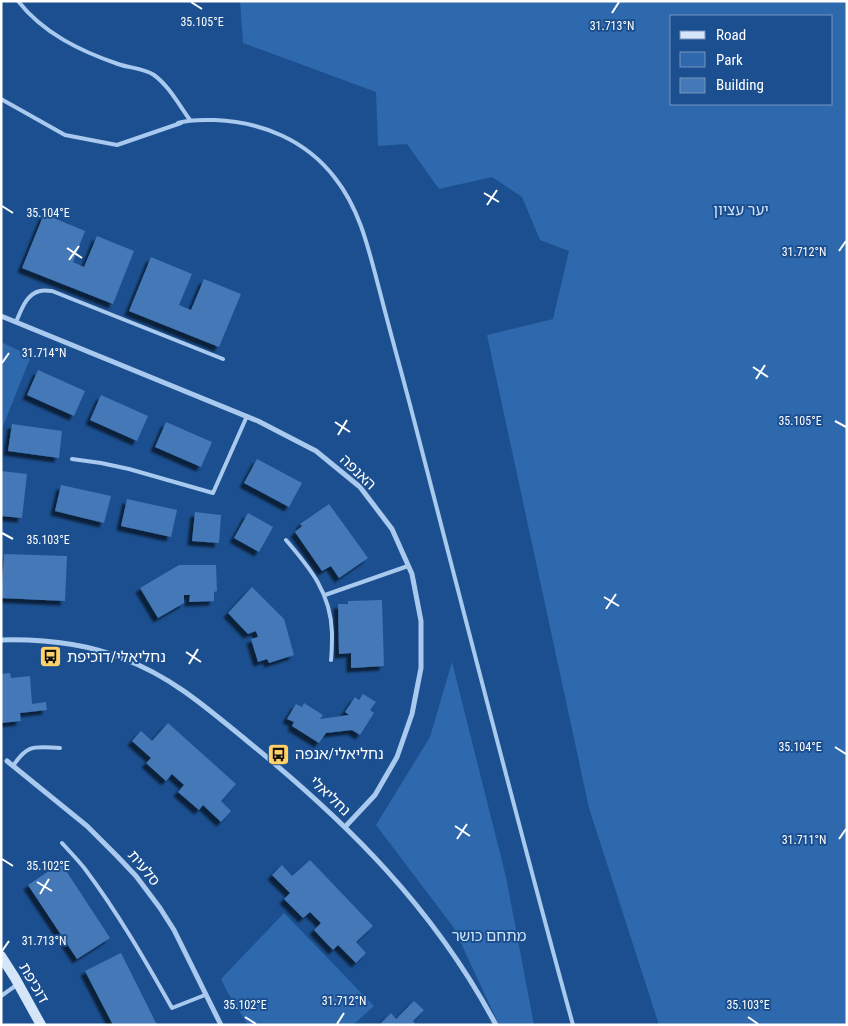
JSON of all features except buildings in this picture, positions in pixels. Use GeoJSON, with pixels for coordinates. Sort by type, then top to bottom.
{"type":"FeatureCollection","features":[{"type":"Feature","properties":{"kind":"street","name":"האנפה"},"geometry":{"type":"LineString","coordinates":[[1,316],[247,416],[316,451],[360,487],[392,529],[412,574],[421,621],[421,668],[412,714],[397,757],[374,795],[345,826]]}},
{"type":"Feature","properties":{"kind":"street","name":"נחליאלי"},"geometry":{"type":"LineString","coordinates":[[1,640],[26,639],[60,642],[92,648],[124,658],[178,686],[201,703],[286,772],[366,847],[431,923],[483,1000],[496,1025]]}},
{"type":"Feature","properties":{"kind":"street","name":"סלעית"},"geometry":{"type":"LineString","coordinates":[[7,761],[87,826],[136,876],[174,930],[221,1025]]}},
{"type":"Feature","properties":{"kind":"street","name":"דוכיפת"},"geometry":{"type":"LineString","coordinates":[[1,956],[41,1025]]}},
{"type":"Feature","properties":{"kind":"lane"},"geometry":{"type":"LineString","coordinates":[[18,1],[41,25],[67,42],[102,59],[153,74],[164,84],[190,120]]}},
{"type":"Feature","properties":{"kind":"lane"},"geometry":{"type":"LineString","coordinates":[[1,99],[65,135],[117,145],[190,120]]}},
{"type":"Feature","properties":{"kind":"lane"},"geometry":{"type":"LineString","coordinates":[[178,124],[190,120],[223,121],[268,129],[287,137],[322,162],[336,178],[359,220],[368,246],[573,1025]]}},
{"type":"Feature","properties":{"kind":"lane"},"geometry":{"type":"LineString","coordinates":[[16,322],[24,304],[31,296],[40,290],[52,291],[223,359]]}},
{"type":"Feature","properties":{"kind":"lane"},"geometry":{"type":"LineString","coordinates":[[72,459],[129,469],[213,493],[247,416]]}},
{"type":"Feature","properties":{"kind":"lane"},"geometry":{"type":"LineString","coordinates":[[286,540],[314,573],[325,595],[331,619],[331,660]]}},
{"type":"Feature","properties":{"kind":"lane"},"geometry":{"type":"LineString","coordinates":[[325,595],[408,566]]}},
{"type":"Feature","properties":{"kind":"lane"},"geometry":{"type":"LineString","coordinates":[[13,766],[21,754],[29,748],[60,748]]}},
{"type":"Feature","properties":{"kind":"lane"},"geometry":{"type":"LineString","coordinates":[[62,843],[84,867],[117,913],[172,1008],[205,995]]}},
{"type":"Feature","properties":{"kind":"lane"},"geometry":{"type":"LineString","coordinates":[[1,996],[18,984]]}},
{"type":"Feature","properties":{"kind":"green space","name":"יער עציון"},"geometry":{"type":"Polygon","coordinates":[[[240,1],[847,1],[847,1025],[659,1025],[589,808],[487,335],[553,319],[569,251],[540,240],[522,197],[492,177],[439,189],[407,144],[378,146],[376,92],[243,43],[240,1]]]}},
{"type":"Feature","properties":{"kind":"green space"},"geometry":{"type":"Polygon","coordinates":[[[1,342],[31,356],[1,431],[1,342]]]}},
{"type":"Feature","properties":{"kind":"green space","name":"מתחם כושר"},"geometry":{"type":"Polygon","coordinates":[[[452,662],[506,877],[534,1025],[499,1025],[454,928],[376,825],[430,737],[452,662]]]}},
{"type":"Feature","properties":{"kind":"green space"},"geometry":{"type":"Polygon","coordinates":[[[284,913],[374,1006],[353,1025],[248,1025],[228,993],[221,979],[284,913]]]}},
{"type":"Feature","properties":{"kind":"place","name":"נחליאלי/דוכיפת"},"geometry":{"type":"Point","coordinates":[51,657]}},
{"type":"Feature","properties":{"kind":"place","name":"נחליאלי/אנפה"},"geometry":{"type":"Point","coordinates":[279,754]}}]}
